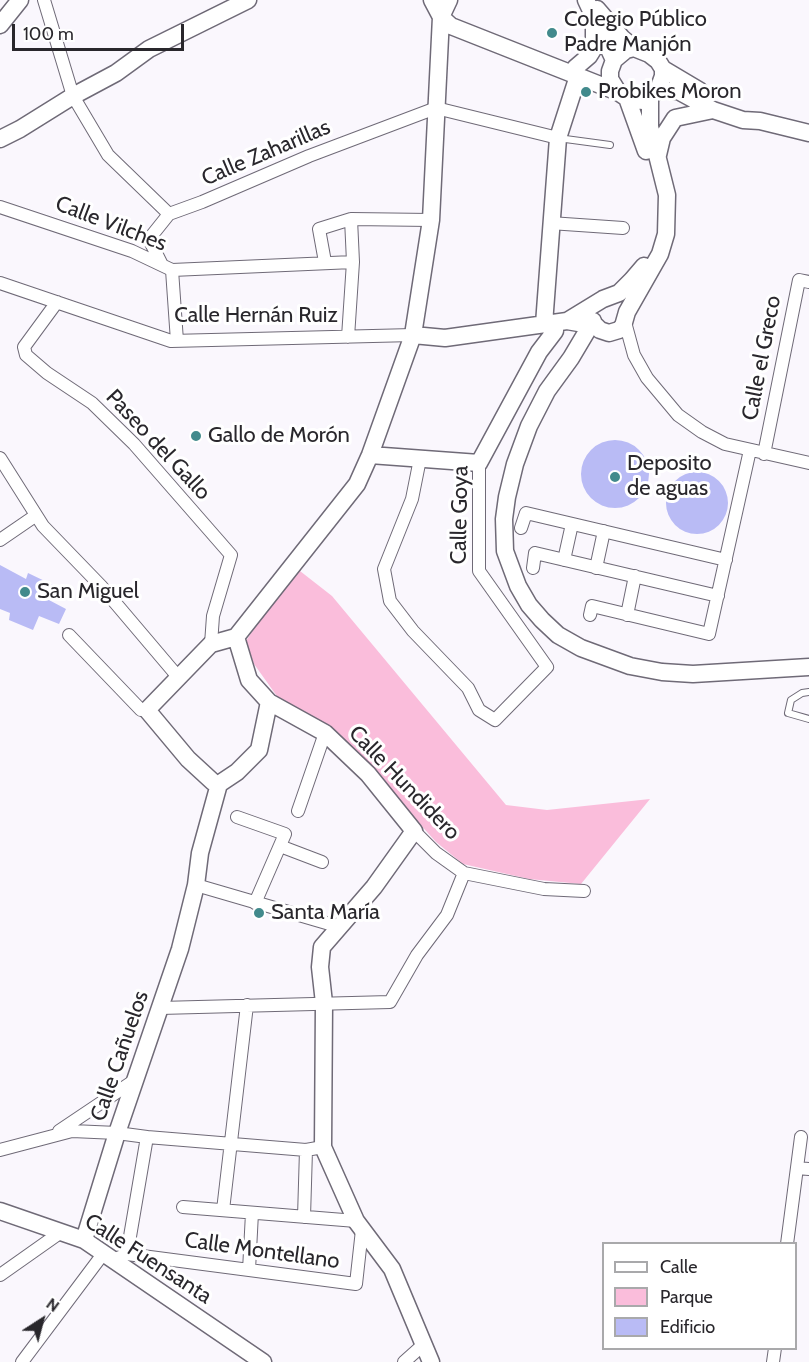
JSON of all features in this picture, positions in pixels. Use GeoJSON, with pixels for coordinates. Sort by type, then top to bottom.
{"type":"FeatureCollection","features":[{"type":"Feature","properties":{"kind":"street"},"geometry":{"type":"LineString","coordinates":[[0,25],[20,0]]}},
{"type":"Feature","properties":{"kind":"street"},"geometry":{"type":"LineString","coordinates":[[44,0],[73,96],[108,155],[169,214],[149,239],[167,268],[177,340]]}},
{"type":"Feature","properties":{"kind":"street"},"geometry":{"type":"LineString","coordinates":[[0,139],[116,73],[149,49],[248,0]]}},
{"type":"Feature","properties":{"kind":"street"},"geometry":{"type":"LineString","coordinates":[[432,0],[441,17],[451,26],[556,67],[576,72],[623,95],[642,100],[654,94],[678,91],[713,111],[743,120],[760,121],[809,132]]}},
{"type":"Feature","properties":{"kind":"street"},"geometry":{"type":"LineString","coordinates":[[69,635],[141,710],[147,710],[211,644],[236,637],[357,484],[370,455],[413,335],[431,220],[441,17],[450,0]]}},
{"type":"Feature","properties":{"kind":"street"},"geometry":{"type":"LineString","coordinates":[[590,5],[622,38],[634,48],[649,54],[658,61],[663,69],[694,88],[760,121]]}},
{"type":"Feature","properties":{"kind":"street"},"geometry":{"type":"LineString","coordinates":[[590,5],[613,61],[610,79],[623,95],[646,151],[658,208],[657,233],[653,249],[644,265],[619,292],[547,391],[529,426],[515,465],[507,497],[504,519],[505,551],[518,586],[529,605],[558,635],[581,648],[630,666],[662,672],[693,674],[809,667]]}},
{"type":"Feature","properties":{"kind":"street"},"geometry":{"type":"LineString","coordinates":[[555,323],[550,223],[558,138],[576,72],[594,48],[590,5]]}},
{"type":"Feature","properties":{"kind":"street"},"geometry":{"type":"LineString","coordinates":[[576,72],[603,68],[619,54],[634,48]]}},
{"type":"Feature","properties":{"kind":"street"},"geometry":{"type":"LineString","coordinates":[[413,335],[445,338],[555,323],[599,320],[619,330],[660,254],[666,234],[667,195],[650,127],[654,94],[663,76],[663,69]]}},
{"type":"Feature","properties":{"kind":"street"},"geometry":{"type":"LineString","coordinates":[[436,108],[558,138]]}},
{"type":"Feature","properties":{"kind":"street","name":"Calle Zaharillas"},"geometry":{"type":"LineString","coordinates":[[169,214],[309,156],[436,108]]}},
{"type":"Feature","properties":{"kind":"street"},"geometry":{"type":"LineString","coordinates":[[658,156],[662,138],[675,118],[692,113],[713,111]]}},
{"type":"Feature","properties":{"kind":"street","name":"Calle Vilches"},"geometry":{"type":"LineString","coordinates":[[0,207],[132,251],[167,268],[353,262]]}},
{"type":"Feature","properties":{"kind":"street"},"geometry":{"type":"LineString","coordinates":[[321,262],[319,229],[351,219],[431,220]]}},
{"type":"Feature","properties":{"kind":"street"},"geometry":{"type":"LineString","coordinates":[[348,337],[353,262],[351,219]]}},
{"type":"Feature","properties":{"kind":"street"},"geometry":{"type":"LineString","coordinates":[[550,223],[623,228]]}},
{"type":"Feature","properties":{"kind":"street","name":"Calle el Greco"},"geometry":{"type":"LineString","coordinates":[[764,454],[800,280],[809,282]]}},
{"type":"Feature","properties":{"kind":"street","name":"Calle Hernán Ruiz"},"geometry":{"type":"LineString","coordinates":[[0,283],[171,341],[413,335]]}},
{"type":"Feature","properties":{"kind":"street"},"geometry":{"type":"LineString","coordinates":[[599,320],[613,298],[622,303],[634,355]]}},
{"type":"Feature","properties":{"kind":"street","name":"Paseo del Gallo"},"geometry":{"type":"LineString","coordinates":[[57,302],[24,347],[26,355],[47,374],[92,403],[134,444],[231,555],[213,616],[211,644]]}},
{"type":"Feature","properties":{"kind":"street"},"geometry":{"type":"LineString","coordinates":[[599,320],[634,355],[647,378],[678,415],[702,432],[725,444],[809,463]]}},
{"type":"Feature","properties":{"kind":"street"},"geometry":{"type":"LineString","coordinates":[[555,323],[568,332],[568,362]]}},
{"type":"Feature","properties":{"kind":"street","name":"Calle Goya"},"geometry":{"type":"LineString","coordinates":[[420,459],[412,499],[384,569],[390,601],[413,631],[468,688],[479,710],[495,720],[547,667],[479,571],[479,463],[539,352],[555,331],[555,323]]}},
{"type":"Feature","properties":{"kind":"street"},"geometry":{"type":"LineString","coordinates":[[590,615],[592,606],[709,634],[750,450]]}},
{"type":"Feature","properties":{"kind":"street"},"geometry":{"type":"LineString","coordinates":[[370,455],[479,463]]}},
{"type":"Feature","properties":{"kind":"street"},"geometry":{"type":"LineString","coordinates":[[0,458],[35,516],[130,618],[179,678]]}},
{"type":"Feature","properties":{"kind":"street"},"geometry":{"type":"LineString","coordinates":[[521,528],[526,513],[726,560]]}},
{"type":"Feature","properties":{"kind":"street"},"geometry":{"type":"LineString","coordinates":[[0,540],[35,516]]}},
{"type":"Feature","properties":{"kind":"street"},"geometry":{"type":"LineString","coordinates":[[564,560],[572,524]]}},
{"type":"Feature","properties":{"kind":"street"},"geometry":{"type":"LineString","coordinates":[[596,568],[604,531]]}},
{"type":"Feature","properties":{"kind":"street"},"geometry":{"type":"LineString","coordinates":[[533,568],[535,554],[718,596]]}},
{"type":"Feature","properties":{"kind":"street"},"geometry":{"type":"LineString","coordinates":[[627,615],[635,576]]}},
{"type":"Feature","properties":{"kind":"street","name":"Calle Hundidero"},"geometry":{"type":"LineString","coordinates":[[236,637],[249,680],[269,702],[324,733],[368,774],[414,831],[436,853],[464,873],[544,890],[584,891]]}},
{"type":"Feature","properties":{"kind":"street"},"geometry":{"type":"LineString","coordinates":[[147,710],[188,759],[213,782],[219,784],[244,767],[259,750],[269,702]]}},
{"type":"Feature","properties":{"kind":"street"},"geometry":{"type":"LineString","coordinates":[[298,811],[324,733]]}},
{"type":"Feature","properties":{"kind":"street","name":"Calle Cañuelos"},"geometry":{"type":"LineString","coordinates":[[84,1240],[117,1133],[180,948],[196,885],[200,853],[219,784]]}},
{"type":"Feature","properties":{"kind":"street"},"geometry":{"type":"LineString","coordinates":[[237,816],[285,834],[255,903]]}},
{"type":"Feature","properties":{"kind":"street"},"geometry":{"type":"LineString","coordinates":[[414,831],[374,887],[322,947],[320,968],[324,1003],[323,1147],[359,1225],[392,1269],[431,1362]]}},
{"type":"Feature","properties":{"kind":"street"},"geometry":{"type":"LineString","coordinates":[[280,846],[322,862]]}},
{"type":"Feature","properties":{"kind":"street"},"geometry":{"type":"LineString","coordinates":[[160,1008],[390,1002],[417,955],[447,915],[464,873]]}},
{"type":"Feature","properties":{"kind":"street"},"geometry":{"type":"LineString","coordinates":[[196,885],[340,927]]}},
{"type":"Feature","properties":{"kind":"street"},"geometry":{"type":"LineString","coordinates":[[223,1210],[247,1005]]}},
{"type":"Feature","properties":{"kind":"street"},"geometry":{"type":"LineString","coordinates":[[52,1136],[135,1080]]}},
{"type":"Feature","properties":{"kind":"street"},"geometry":{"type":"LineString","coordinates":[[0,1149],[72,1131],[306,1150],[323,1147]]}},
{"type":"Feature","properties":{"kind":"street"},"geometry":{"type":"LineString","coordinates":[[22,1362],[115,1256],[147,1137]]}},
{"type":"Feature","properties":{"kind":"street"},"geometry":{"type":"LineString","coordinates":[[788,1242],[803,1168],[801,1137]]}},
{"type":"Feature","properties":{"kind":"street"},"geometry":{"type":"LineString","coordinates":[[304,1217],[306,1150]]}},
{"type":"Feature","properties":{"kind":"street"},"geometry":{"type":"LineString","coordinates":[[183,1207],[304,1217],[359,1225]]}},
{"type":"Feature","properties":{"kind":"street","name":"Calle Fuensanta"},"geometry":{"type":"LineString","coordinates":[[0,1211],[84,1240],[115,1256],[263,1362]]}},
{"type":"Feature","properties":{"kind":"street"},"geometry":{"type":"LineString","coordinates":[[249,1270],[252,1213]]}},
{"type":"Feature","properties":{"kind":"street","name":"Calle Montellano"},"geometry":{"type":"LineString","coordinates":[[115,1256],[356,1284],[359,1225]]}},
{"type":"Feature","properties":{"kind":"street"},"geometry":{"type":"LineString","coordinates":[[0,1275],[61,1232]]}},
{"type":"Feature","properties":{"kind":"street"},"geometry":{"type":"LineString","coordinates":[[404,1362],[423,1345]]}},
{"type":"Feature","properties":{"kind":"lane"},"geometry":{"type":"LineString","coordinates":[[558,138],[610,145]]}},
{"type":"Feature","properties":{"kind":"lane"},"geometry":{"type":"LineString","coordinates":[[809,692],[802,693],[791,700],[788,712],[809,719]]}},
{"type":"Feature","properties":{"kind":"green space"},"geometry":{"type":"Polygon","coordinates":[[[300,571],[332,596],[506,805],[547,810],[650,799],[581,884],[529,879],[463,864],[436,842],[350,746],[279,699],[254,664],[246,641],[262,616],[300,571]]]}},
{"type":"Feature","properties":{"kind":"building","name":"Deposito de aguas"},"geometry":{"type":"Polygon","coordinates":[[[615,440],[628,443],[639,450],[646,461],[649,474],[646,487],[639,498],[628,505],[615,508],[602,505],[591,498],[584,487],[581,474],[584,461],[591,450],[602,443],[615,440]]]}},
{"type":"Feature","properties":{"kind":"building","name":"Deposito de aguas"},"geometry":{"type":"Polygon","coordinates":[[[697,472],[709,474],[719,481],[726,491],[728,503],[726,515],[719,525],[709,532],[697,534],[685,532],[675,525],[668,515],[666,503],[668,491],[675,481],[685,474],[697,472]]]}},
{"type":"Feature","properties":{"kind":"building","name":"San Miguel"},"geometry":{"type":"Polygon","coordinates":[[[0,565],[26,579],[28,573],[53,585],[47,599],[66,609],[59,624],[39,616],[33,630],[9,620],[10,613],[0,609],[0,565]]]}},
{"type":"Feature","properties":{"kind":"place","name":"Colegio Público Padre Manjón"},"geometry":{"type":"Point","coordinates":[552,33]}},
{"type":"Feature","properties":{"kind":"place","name":"Probikes Moron"},"geometry":{"type":"Point","coordinates":[586,92]}},
{"type":"Feature","properties":{"kind":"place","name":"Gallo de Morón"},"geometry":{"type":"Point","coordinates":[196,436]}},
{"type":"Feature","properties":{"kind":"place","name":"Deposito de aguas"},"geometry":{"type":"Point","coordinates":[615,477]}},
{"type":"Feature","properties":{"kind":"place","name":"San Miguel"},"geometry":{"type":"Point","coordinates":[25,592]}},
{"type":"Feature","properties":{"kind":"place","name":"Santa María"},"geometry":{"type":"Point","coordinates":[259,913]}}]}
